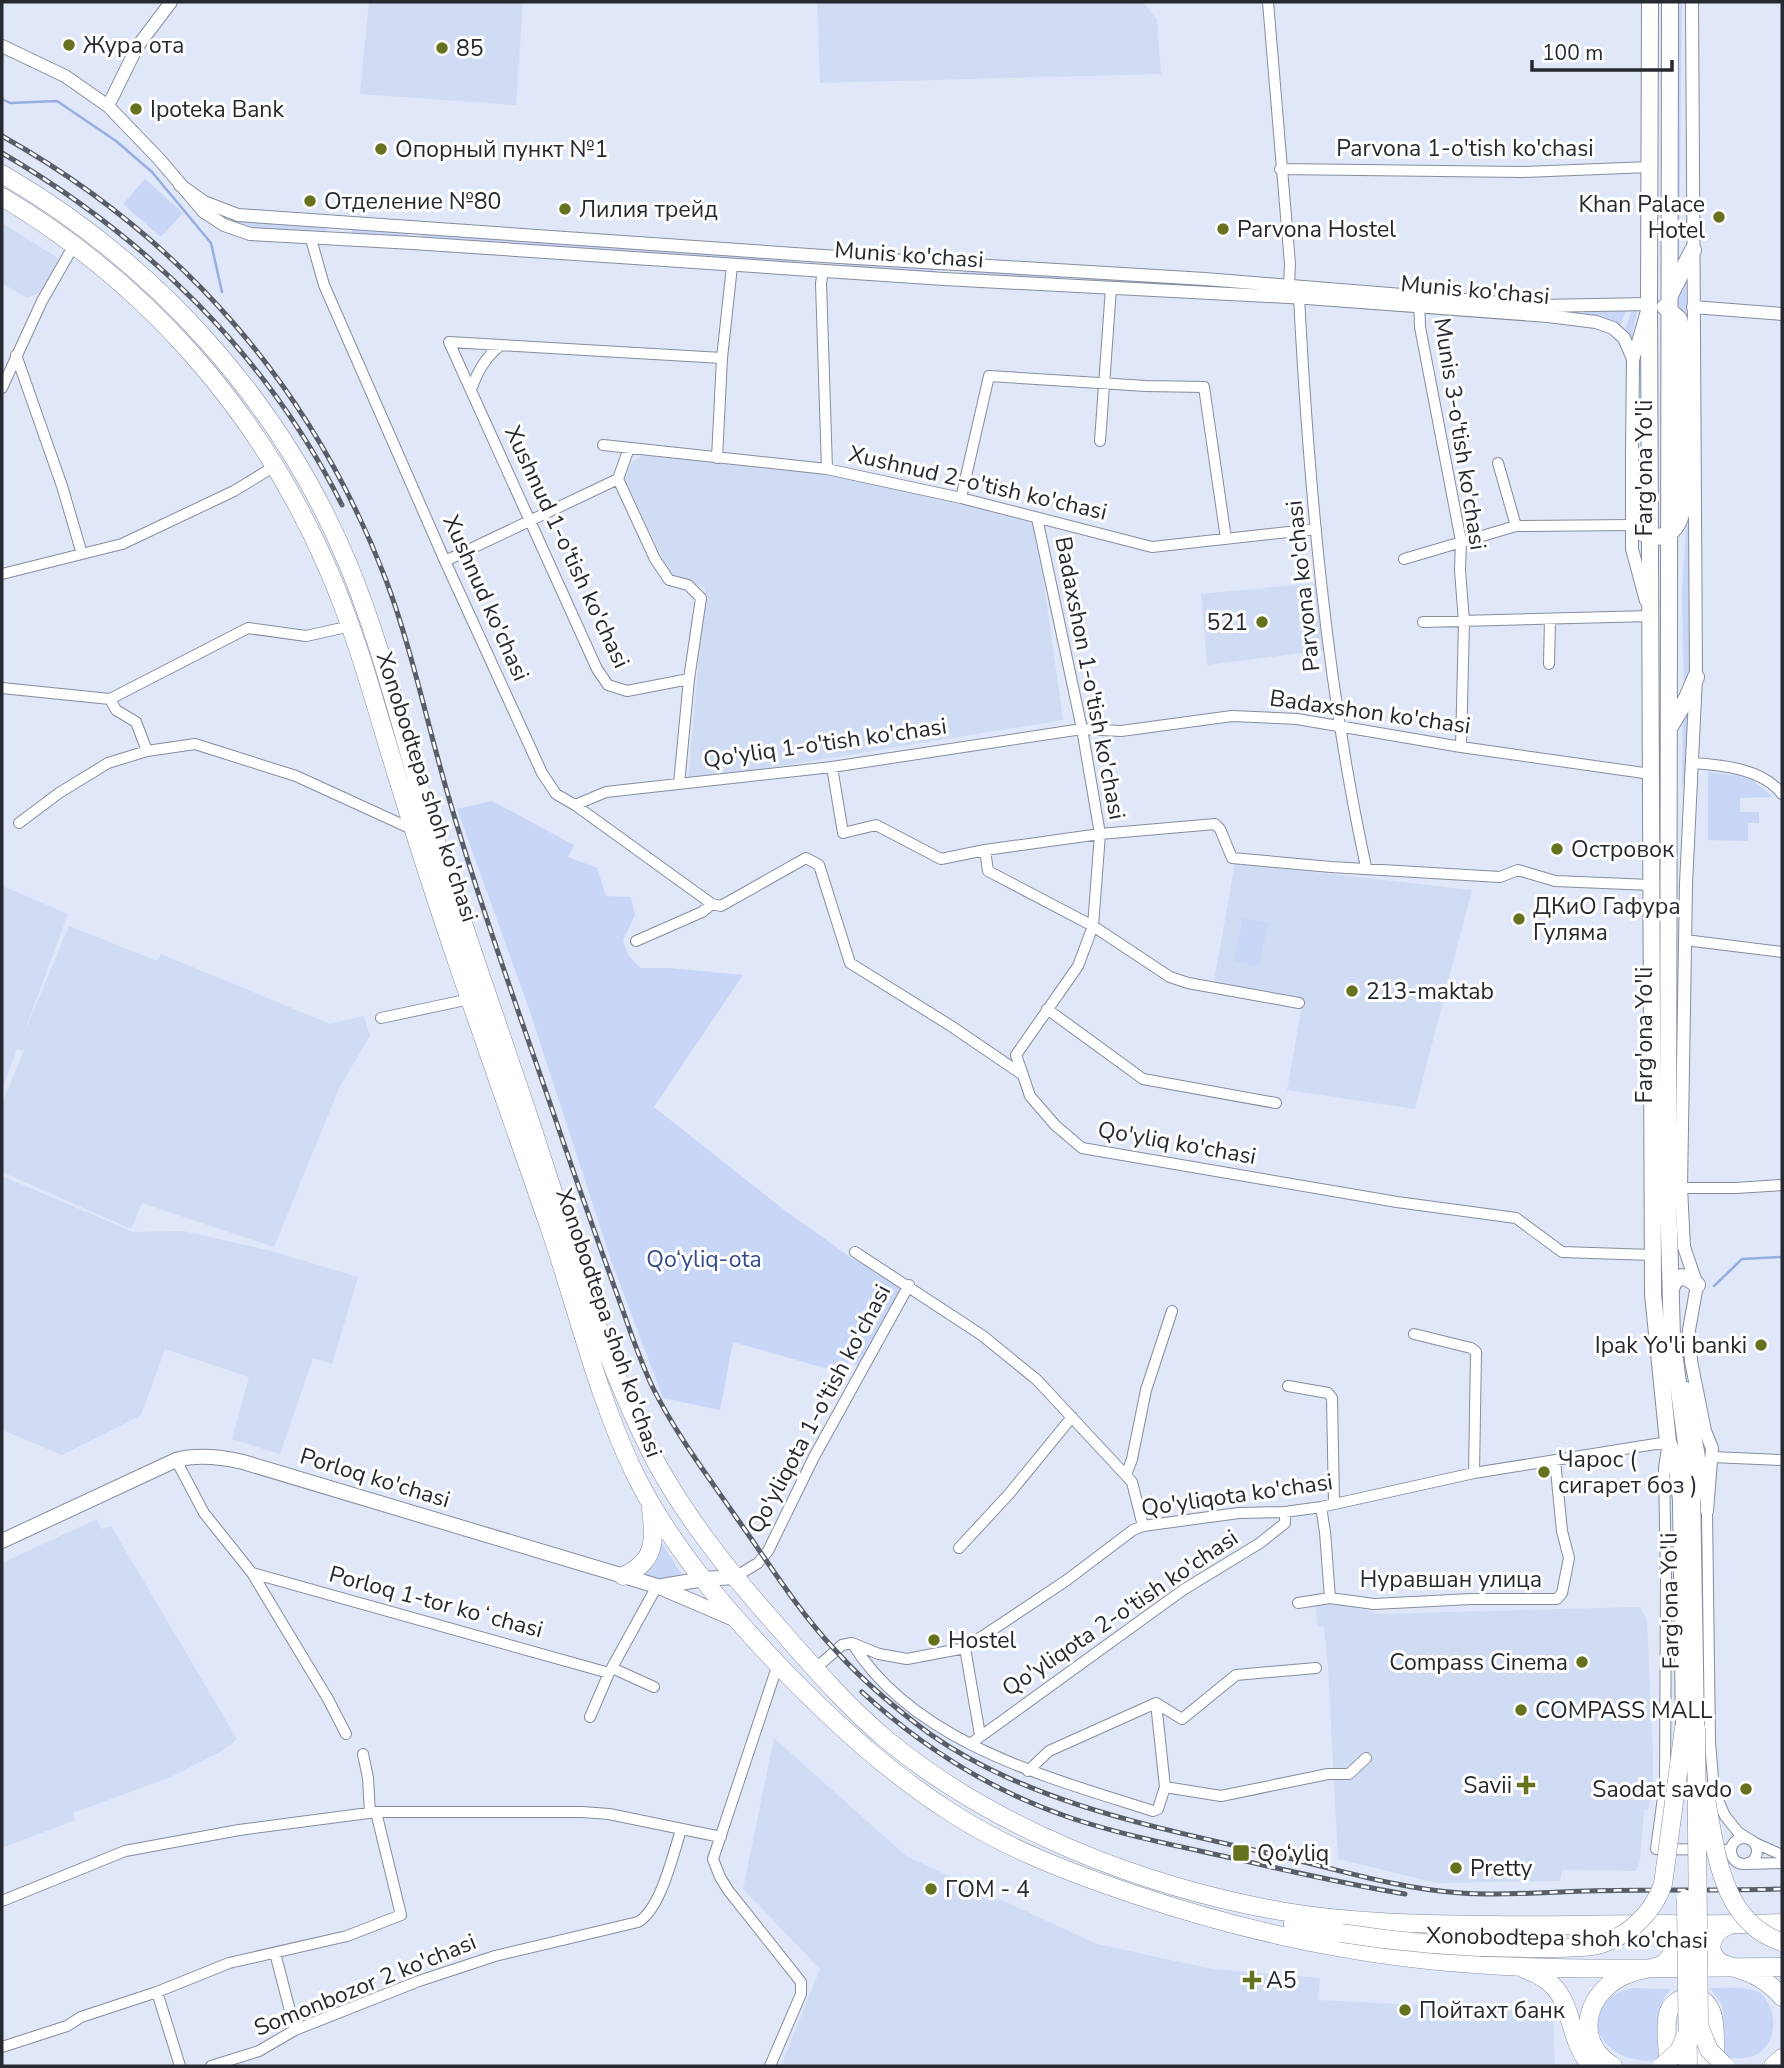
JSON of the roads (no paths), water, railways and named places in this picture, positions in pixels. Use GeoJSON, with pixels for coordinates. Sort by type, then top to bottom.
{"type":"FeatureCollection","features":[{"type":"Feature","properties":{"kind":"highway","name":"Xonobodtepa shoh ko'chasi"},"geometry":{"type":"LineString","coordinates":[[2,174],[85,229],[162,294],[192,324],[229,367],[291,454],[336,537],[365,608],[479,996],[611,1418],[632,1468],[651,1502],[704,1579],[778,1664],[836,1722],[910,1784],[976,1828],[1053,1866],[1161,1904],[1264,1934],[1402,1958],[1503,1966],[1782,1967]]}},
{"type":"Feature","properties":{"kind":"highway","name":"Xonobodtepa shoh ko'chasi"},"geometry":{"type":"LineString","coordinates":[[2,197],[74,245],[133,293],[188,348],[234,405],[275,466],[319,548],[351,626],[414,830],[479,996],[625,1394],[648,1445],[699,1531],[815,1669],[860,1716],[891,1743],[961,1792],[1065,1846],[1193,1890],[1280,1911],[1365,1921],[1559,1926],[1782,1923]]}},
{"type":"Feature","properties":{"kind":"highway"},"geometry":{"type":"LineString","coordinates":[[623,1576],[643,1564],[651,1551],[651,1502]]}},
{"type":"Feature","properties":{"kind":"highway"},"geometry":{"type":"LineString","coordinates":[[1193,1890],[1283,1922],[1341,1933],[1422,1943],[1529,1948],[1596,1945],[1623,1934],[1651,1908],[1663,1884],[1690,1728]]}},
{"type":"Feature","properties":{"kind":"highway"},"geometry":{"type":"LineString","coordinates":[[1690,1728],[1730,1896],[1740,1914],[1751,1926],[1782,1942]]}},
{"type":"Feature","properties":{"kind":"highway","name":"Farg'ona Yo'li"},"geometry":{"type":"LineString","coordinates":[[1688,2066],[1693,2027],[1690,1728]]}},
{"type":"Feature","properties":{"kind":"highway"},"geometry":{"type":"LineString","coordinates":[[1613,2066],[1597,2053],[1588,2030],[1590,2010],[1604,1990],[1624,1975],[1654,1967],[1667,1960],[1673,1946],[1668,1932],[1655,1924]]}},
{"type":"Feature","properties":{"kind":"highway"},"geometry":{"type":"LineString","coordinates":[[1731,1925],[1717,1931],[1712,1945],[1717,1959],[1757,1976],[1780,1994]]}},
{"type":"Feature","properties":{"kind":"highway"},"geometry":{"type":"LineString","coordinates":[[1503,1966],[1529,1970],[1557,1990],[1568,2010],[1579,2048],[1591,2066]]}},
{"type":"Feature","properties":{"kind":"highway"},"geometry":{"type":"LineString","coordinates":[[1669,2066],[1668,2013],[1679,2000],[1692,1998],[1704,2001],[1713,2013],[1715,2066]]}},
{"type":"Feature","properties":{"kind":"highway"},"geometry":{"type":"LineString","coordinates":[[1662,2066],[1679,2051],[1693,2027],[1709,2050],[1725,2066]]}},
{"type":"Feature","properties":{"kind":"highway","name":"Farg'ona Yo'li"},"geometry":{"type":"LineString","coordinates":[[1693,2027],[1700,2066]]}},
{"type":"Feature","properties":{"kind":"highway"},"geometry":{"type":"LineString","coordinates":[[1773,2066],[1782,2058]]}},
{"type":"Feature","properties":{"kind":"main road","name":"Farg'ona Yo'li"},"geometry":{"type":"LineString","coordinates":[[1650,2],[1653,1294],[1668,1442],[1676,1463],[1681,1509],[1690,1728]]}},
{"type":"Feature","properties":{"kind":"main road","name":"Farg'ona Yo'li"},"geometry":{"type":"LineString","coordinates":[[1670,2],[1668,1197],[1672,1337],[1692,1490],[1690,1728]]}},
{"type":"Feature","properties":{"kind":"main road"},"geometry":{"type":"LineString","coordinates":[[1669,303],[1693,250]]}},
{"type":"Feature","properties":{"kind":"main road"},"geometry":{"type":"LineString","coordinates":[[1649,304],[1669,303]]}},
{"type":"Feature","properties":{"kind":"main road"},"geometry":{"type":"LineString","coordinates":[[1632,525],[1639,532],[1650,536],[1668,534],[1680,522],[1682,510],[1688,330],[1669,303]]}},
{"type":"Feature","properties":{"kind":"main road"},"geometry":{"type":"LineString","coordinates":[[1670,670],[1695,716]]}},
{"type":"Feature","properties":{"kind":"main road"},"geometry":{"type":"LineString","coordinates":[[1670,727],[1696,677]]}},
{"type":"Feature","properties":{"kind":"main road"},"geometry":{"type":"LineString","coordinates":[[1671,1289],[1673,1281],[1680,1276],[1688,1277],[1697,1284]]}},
{"type":"Feature","properties":{"kind":"main road","name":"Porloq ko'chasi"},"geometry":{"type":"LineString","coordinates":[[2,1541],[176,1460],[208,1457],[243,1462],[657,1586],[740,1622]]}},
{"type":"Feature","properties":{"kind":"main road"},"geometry":{"type":"LineString","coordinates":[[657,1586],[735,1577]]}},
{"type":"Feature","properties":{"kind":"street"},"geometry":{"type":"LineString","coordinates":[[108,106],[138,47],[171,2]]}},
{"type":"Feature","properties":{"kind":"street"},"geometry":{"type":"LineString","coordinates":[[1268,2],[1290,264],[1289,285]]}},
{"type":"Feature","properties":{"kind":"street"},"geometry":{"type":"LineString","coordinates":[[1692,2],[1693,307],[1688,330],[1696,677],[1685,940],[1681,1188],[1684,1247],[1697,1284],[1689,1343],[1706,1435],[1712,1446],[1707,1511],[1707,1628],[1713,1780],[1717,1803],[1738,1832],[1782,1855]]}},
{"type":"Feature","properties":{"kind":"street","name":"Munis ko'chasi"},"geometry":{"type":"LineString","coordinates":[[2,46],[65,76],[108,106],[159,159],[204,212],[235,230],[265,236],[1111,288],[1539,306],[1649,304]]}},
{"type":"Feature","properties":{"kind":"street","name":"Parvona 1-o'tish ko'chasi"},"geometry":{"type":"LineString","coordinates":[[1280,169],[1521,172],[1650,167]]}},
{"type":"Feature","properties":{"kind":"street","name":"Munis ko'chasi"},"geometry":{"type":"LineString","coordinates":[[180,185],[210,205],[238,215],[1289,285],[1548,316],[1605,324],[1620,333],[1633,360]]}},
{"type":"Feature","properties":{"kind":"street"},"geometry":{"type":"LineString","coordinates":[[336,240],[337,222]]}},
{"type":"Feature","properties":{"kind":"street"},"geometry":{"type":"LineString","coordinates":[[413,243],[414,227]]}},
{"type":"Feature","properties":{"kind":"street","name":"Xushnud ko'chasi"},"geometry":{"type":"LineString","coordinates":[[311,239],[324,285],[542,773],[556,793],[575,804],[708,908]]}},
{"type":"Feature","properties":{"kind":"street"},"geometry":{"type":"LineString","coordinates":[[2,388],[42,301],[74,245]]}},
{"type":"Feature","properties":{"kind":"street"},"geometry":{"type":"LineString","coordinates":[[823,256],[822,348],[827,469]]}},
{"type":"Feature","properties":{"kind":"street"},"geometry":{"type":"LineString","coordinates":[[944,279],[945,262]]}},
{"type":"Feature","properties":{"kind":"street"},"geometry":{"type":"LineString","coordinates":[[717,458],[722,358],[732,266]]}},
{"type":"Feature","properties":{"kind":"street"},"geometry":{"type":"LineString","coordinates":[[1072,286],[1073,270]]}},
{"type":"Feature","properties":{"kind":"street"},"geometry":{"type":"LineString","coordinates":[[1100,441],[1111,288]]}},
{"type":"Feature","properties":{"kind":"street","name":"Parvona ko'chasi"},"geometry":{"type":"LineString","coordinates":[[1299,297],[1316,529],[1340,725],[1366,867]]}},
{"type":"Feature","properties":{"kind":"street","name":"Munis 3-o'tish ko'chasi"},"geometry":{"type":"LineString","coordinates":[[1419,301],[1420,327],[1461,541],[1464,622],[1461,747]]}},
{"type":"Feature","properties":{"kind":"street","name":"Farg'ona Yo'li"},"geometry":{"type":"LineString","coordinates":[[1649,304],[1633,360],[1632,549],[1651,616]]}},
{"type":"Feature","properties":{"kind":"street"},"geometry":{"type":"LineString","coordinates":[[1693,307],[1782,314]]}},
{"type":"Feature","properties":{"kind":"street","name":"Xushnud 1-o'tish ko'chasi"},"geometry":{"type":"LineString","coordinates":[[689,679],[626,691],[608,685],[597,669],[449,342],[722,358]]}},
{"type":"Feature","properties":{"kind":"street"},"geometry":{"type":"LineString","coordinates":[[471,390],[489,355],[501,345]]}},
{"type":"Feature","properties":{"kind":"street"},"geometry":{"type":"LineString","coordinates":[[16,355],[62,486],[82,554]]}},
{"type":"Feature","properties":{"kind":"street"},"geometry":{"type":"LineString","coordinates":[[961,498],[989,376],[1204,387],[1226,539]]}},
{"type":"Feature","properties":{"kind":"street","name":"Xushnud 2-o'tish ko'chasi"},"geometry":{"type":"LineString","coordinates":[[603,445],[827,469],[961,498],[1152,547],[1316,529]]}},
{"type":"Feature","properties":{"kind":"street"},"geometry":{"type":"LineString","coordinates":[[629,447],[618,479],[655,559],[669,580],[688,585],[701,598],[689,679],[679,784]]}},
{"type":"Feature","properties":{"kind":"street"},"geometry":{"type":"LineString","coordinates":[[1498,463],[1516,526]]}},
{"type":"Feature","properties":{"kind":"street"},"geometry":{"type":"LineString","coordinates":[[2,574],[122,544],[234,491],[275,466]]}},
{"type":"Feature","properties":{"kind":"street"},"geometry":{"type":"LineString","coordinates":[[445,561],[618,479]]}},
{"type":"Feature","properties":{"kind":"street","name":"Badaxshon 1-o'tish ko'chasi"},"geometry":{"type":"LineString","coordinates":[[1023,1075],[1016,1055],[1078,966],[1093,926],[1100,834],[1082,729],[1037,518]]}},
{"type":"Feature","properties":{"kind":"street"},"geometry":{"type":"LineString","coordinates":[[1404,559],[1516,526],[1632,525]]}},
{"type":"Feature","properties":{"kind":"street"},"geometry":{"type":"LineString","coordinates":[[1423,622],[1651,616]]}},
{"type":"Feature","properties":{"kind":"street"},"geometry":{"type":"LineString","coordinates":[[1549,664],[1550,620]]}},
{"type":"Feature","properties":{"kind":"street"},"geometry":{"type":"LineString","coordinates":[[2,688],[110,699],[248,628],[306,636],[351,626]]}},
{"type":"Feature","properties":{"kind":"street"},"geometry":{"type":"LineString","coordinates":[[110,699],[117,710],[136,722],[148,751]]}},
{"type":"Feature","properties":{"kind":"street","name":"Badaxshon ko'chasi"},"geometry":{"type":"LineString","coordinates":[[1082,729],[1121,731],[1232,716],[1297,719],[1461,747],[1651,774]]}},
{"type":"Feature","properties":{"kind":"street","name":"Qo'yliq 1-o'tish ko'chasi"},"geometry":{"type":"LineString","coordinates":[[575,804],[606,792],[832,766],[1082,729]]}},
{"type":"Feature","properties":{"kind":"street"},"geometry":{"type":"LineString","coordinates":[[19,823],[59,793],[108,763],[148,751],[195,744],[296,776],[414,830]]}},
{"type":"Feature","properties":{"kind":"street"},"geometry":{"type":"LineString","coordinates":[[1693,763],[1751,772],[1774,783],[1782,794]]}},
{"type":"Feature","properties":{"kind":"street"},"geometry":{"type":"LineString","coordinates":[[832,766],[843,834],[876,825],[941,859],[1100,834],[1214,824],[1220,829],[1232,858],[1500,877],[1518,870],[1555,881],[1651,885]]}},
{"type":"Feature","properties":{"kind":"street"},"geometry":{"type":"LineString","coordinates":[[985,850],[988,871],[1093,926],[1170,977],[1188,983],[1299,1003]]}},
{"type":"Feature","properties":{"kind":"street","name":"Qo'yliq ko'chasi"},"geometry":{"type":"LineString","coordinates":[[636,941],[708,908],[722,906],[806,858],[819,865],[850,963],[1023,1075],[1030,1096],[1055,1125],[1082,1148],[1372,1198],[1517,1218],[1562,1252],[1653,1255]]}},
{"type":"Feature","properties":{"kind":"street"},"geometry":{"type":"LineString","coordinates":[[1685,940],[1782,952]]}},
{"type":"Feature","properties":{"kind":"street"},"geometry":{"type":"LineString","coordinates":[[381,1018],[479,996]]}},
{"type":"Feature","properties":{"kind":"street"},"geometry":{"type":"LineString","coordinates":[[1047,1009],[1143,1079],[1276,1103]]}},
{"type":"Feature","properties":{"kind":"street"},"geometry":{"type":"LineString","coordinates":[[1681,1188],[1782,1185]]}},
{"type":"Feature","properties":{"kind":"street","name":"Qo'yliqota 1-o'tish ko'chasi"},"geometry":{"type":"LineString","coordinates":[[855,1252],[909,1285],[1017,1362],[1126,1475],[1135,1491],[1143,1526]]}},
{"type":"Feature","properties":{"kind":"street","name":"Qo'yliqota 1-o'tish ko'chasi"},"geometry":{"type":"LineString","coordinates":[[735,1577],[758,1563],[768,1552],[814,1458],[909,1285]]}},
{"type":"Feature","properties":{"kind":"street"},"geometry":{"type":"LineString","coordinates":[[1126,1475],[1132,1459],[1146,1390],[1172,1311]]}},
{"type":"Feature","properties":{"kind":"street"},"geometry":{"type":"LineString","coordinates":[[1414,1334],[1471,1348],[1476,1352],[1474,1472]]}},
{"type":"Feature","properties":{"kind":"street"},"geometry":{"type":"LineString","coordinates":[[1672,1337],[1699,1451],[1707,1511]]}},
{"type":"Feature","properties":{"kind":"street"},"geometry":{"type":"LineString","coordinates":[[1288,1386],[1328,1393],[1332,1398],[1334,1503]]}},
{"type":"Feature","properties":{"kind":"street"},"geometry":{"type":"LineString","coordinates":[[959,1548],[1009,1494],[1072,1417]]}},
{"type":"Feature","properties":{"kind":"street"},"geometry":{"type":"LineString","coordinates":[[1668,1442],[1664,1468],[1665,1783],[1656,1850],[1731,1850]]}},
{"type":"Feature","properties":{"kind":"street","name":"Qo'yliqota ko'chasi"},"geometry":{"type":"LineString","coordinates":[[852,1643],[879,1654],[907,1658],[965,1648],[1067,1580],[1133,1530],[1143,1526],[1239,1513],[1285,1512],[1321,1507],[1474,1472],[1668,1442]]}},
{"type":"Feature","properties":{"kind":"street"},"geometry":{"type":"LineString","coordinates":[[1712,1457],[1782,1461]]}},
{"type":"Feature","properties":{"kind":"street"},"geometry":{"type":"LineString","coordinates":[[176,1460],[204,1513],[252,1573],[328,1699],[346,1734]]}},
{"type":"Feature","properties":{"kind":"street","name":"Нуравшан улица"},"geometry":{"type":"LineString","coordinates":[[1330,1598],[1374,1604],[1471,1599],[1557,1599],[1562,1593],[1569,1558],[1562,1531],[1555,1460]]}},
{"type":"Feature","properties":{"kind":"street"},"geometry":{"type":"LineString","coordinates":[[1298,1603],[1330,1598],[1321,1507]]}},
{"type":"Feature","properties":{"kind":"street","name":"Qo'yliqota 2-o'tish ko'chasi"},"geometry":{"type":"LineString","coordinates":[[970,1744],[1183,1591],[1260,1543],[1285,1522],[1285,1512]]}},
{"type":"Feature","properties":{"kind":"street","name":"Porloq 1-tor koʻchasi"},"geometry":{"type":"LineString","coordinates":[[252,1573],[610,1671],[654,1687]]}},
{"type":"Feature","properties":{"kind":"street"},"geometry":{"type":"LineString","coordinates":[[590,1717],[610,1671],[657,1586]]}},
{"type":"Feature","properties":{"kind":"street"},"geometry":{"type":"LineString","coordinates":[[815,1669],[842,1645],[852,1643],[868,1668],[915,1710],[970,1744],[1028,1771],[1153,1811],[1158,1809],[1165,1787],[1156,1703]]}},
{"type":"Feature","properties":{"kind":"street"},"geometry":{"type":"LineString","coordinates":[[965,1648],[980,1735]]}},
{"type":"Feature","properties":{"kind":"street"},"geometry":{"type":"LineString","coordinates":[[770,2066],[800,1997],[802,1986],[796,1973],[737,1903],[720,1877],[713,1859],[778,1664]]}},
{"type":"Feature","properties":{"kind":"street"},"geometry":{"type":"LineString","coordinates":[[1156,1703],[1182,1719],[1236,1675],[1316,1668]]}},
{"type":"Feature","properties":{"kind":"street"},"geometry":{"type":"LineString","coordinates":[[1028,1771],[1049,1751],[1156,1703]]}},
{"type":"Feature","properties":{"kind":"street"},"geometry":{"type":"LineString","coordinates":[[2,2047],[67,2026],[81,2017],[157,1992],[229,1963],[347,1936],[401,1916],[373,1813],[363,1754]]}},
{"type":"Feature","properties":{"kind":"street"},"geometry":{"type":"LineString","coordinates":[[1165,1787],[1221,1796],[1328,1774],[1349,1774],[1366,1758]]}},
{"type":"Feature","properties":{"kind":"street"},"geometry":{"type":"LineString","coordinates":[[1665,1783],[1676,1796],[1689,1800],[1701,1795],[1713,1780]]}},
{"type":"Feature","properties":{"kind":"street"},"geometry":{"type":"LineString","coordinates":[[2,1901],[108,1857],[140,1847],[239,1830],[373,1813],[582,1812],[609,1814],[721,1837]]}},
{"type":"Feature","properties":{"kind":"street","name":"Somonbozor 2 ko'chasi"},"geometry":{"type":"LineString","coordinates":[[211,2066],[259,2051],[295,2030],[419,1981],[495,1956],[644,1919],[654,1905],[681,1829]]}},
{"type":"Feature","properties":{"kind":"street"},"geometry":{"type":"LineString","coordinates":[[1731,1850],[1738,1839],[1751,1840]]}},
{"type":"Feature","properties":{"kind":"street"},"geometry":{"type":"LineString","coordinates":[[1746,1864],[1756,1856],[1751,1840]]}},
{"type":"Feature","properties":{"kind":"street"},"geometry":{"type":"LineString","coordinates":[[1731,1850],[1735,1861],[1746,1864],[1782,1863]]}},
{"type":"Feature","properties":{"kind":"street"},"geometry":{"type":"LineString","coordinates":[[275,1953],[295,2030]]}},
{"type":"Feature","properties":{"kind":"street"},"geometry":{"type":"LineString","coordinates":[[157,1992],[180,2066]]}},
{"type":"Feature","properties":{"kind":"waterway"},"geometry":{"type":"LineString","coordinates":[[2,99],[10,103],[57,101],[116,141],[152,172],[211,243],[222,292]]}},
{"type":"Feature","properties":{"kind":"waterway"},"geometry":{"type":"LineString","coordinates":[[1714,1286],[1742,1259],[1782,1257]]}},
{"type":"Feature","properties":{"kind":"railway"},"geometry":{"type":"LineString","coordinates":[[2,136],[67,176],[128,221],[183,270],[234,323],[279,381],[320,443],[356,510],[386,580],[412,660],[448,795],[485,915],[585,1205],[648,1377],[682,1438],[784,1586],[822,1636],[858,1674],[930,1734],[969,1759],[1055,1797],[1146,1824],[1372,1879],[1417,1888],[1477,1894],[1782,1889]]}},
{"type":"Feature","properties":{"kind":"railway"},"geometry":{"type":"LineString","coordinates":[[2,153],[105,222],[198,304],[239,350],[277,399],[312,450],[342,505]]}},
{"type":"Feature","properties":{"kind":"railway"},"geometry":{"type":"LineString","coordinates":[[862,1692],[910,1732],[961,1767],[1016,1796],[1074,1819],[1314,1877],[1405,1894]]}},
{"type":"Feature","properties":{"kind":"place","name":"Жура ота"},"geometry":{"type":"Point","coordinates":[69,45]}},
{"type":"Feature","properties":{"kind":"place","name":"85"},"geometry":{"type":"Point","coordinates":[442,48]}},
{"type":"Feature","properties":{"kind":"place","name":"Ipoteka Bank"},"geometry":{"type":"Point","coordinates":[136,109]}},
{"type":"Feature","properties":{"kind":"place","name":"Опорный пункт №1"},"geometry":{"type":"Point","coordinates":[381,149]}},
{"type":"Feature","properties":{"kind":"place","name":"Отделение №80"},"geometry":{"type":"Point","coordinates":[310,201]}},
{"type":"Feature","properties":{"kind":"place","name":"Лилия трейд"},"geometry":{"type":"Point","coordinates":[565,209]}},
{"type":"Feature","properties":{"kind":"place","name":"Khan Palace Hotel"},"geometry":{"type":"Point","coordinates":[1719,217]}},
{"type":"Feature","properties":{"kind":"place","name":"Parvona Hostel"},"geometry":{"type":"Point","coordinates":[1223,229]}},
{"type":"Feature","properties":{"kind":"place","name":"521"},"geometry":{"type":"Point","coordinates":[1262,622]}},
{"type":"Feature","properties":{"kind":"place","name":"Островок"},"geometry":{"type":"Point","coordinates":[1557,849]}},
{"type":"Feature","properties":{"kind":"place","name":"ДКиО Гафура Гуляма"},"geometry":{"type":"Point","coordinates":[1519,919]}},
{"type":"Feature","properties":{"kind":"place","name":"213-maktab"},"geometry":{"type":"Point","coordinates":[1352,991]}},
{"type":"Feature","properties":{"kind":"place","name":"Ipak Yo'li banki"},"geometry":{"type":"Point","coordinates":[1761,1345]}},
{"type":"Feature","properties":{"kind":"place","name":"Чарос ( сигарет боз )"},"geometry":{"type":"Point","coordinates":[1544,1472]}},
{"type":"Feature","properties":{"kind":"place","name":"Hostel"},"geometry":{"type":"Point","coordinates":[934,1640]}},
{"type":"Feature","properties":{"kind":"place","name":"Compass Cinema"},"geometry":{"type":"Point","coordinates":[1582,1662]}},
{"type":"Feature","properties":{"kind":"place","name":"COMPASS MALL"},"geometry":{"type":"Point","coordinates":[1521,1710]}},
{"type":"Feature","properties":{"kind":"place","name":"Savii"},"geometry":{"type":"Point","coordinates":[1526,1785]}},
{"type":"Feature","properties":{"kind":"place","name":"Saodat savdo"},"geometry":{"type":"Point","coordinates":[1746,1789]}},
{"type":"Feature","properties":{"kind":"place","name":"Qo‘yliq"},"geometry":{"type":"Point","coordinates":[1241,1853]}},
{"type":"Feature","properties":{"kind":"place","name":"Pretty"},"geometry":{"type":"Point","coordinates":[1456,1868]}},
{"type":"Feature","properties":{"kind":"place","name":"ГОМ - 4"},"geometry":{"type":"Point","coordinates":[931,1889]}},
{"type":"Feature","properties":{"kind":"place","name":"А5"},"geometry":{"type":"Point","coordinates":[1252,1980]}},
{"type":"Feature","properties":{"kind":"place","name":"Пойтахт банк"},"geometry":{"type":"Point","coordinates":[1405,2010]}},
{"type":"Feature","properties":{"kind":"park label","name":"Qo‘yliq-ota"},"geometry":{"type":"Point","coordinates":[704,1259]}}]}
